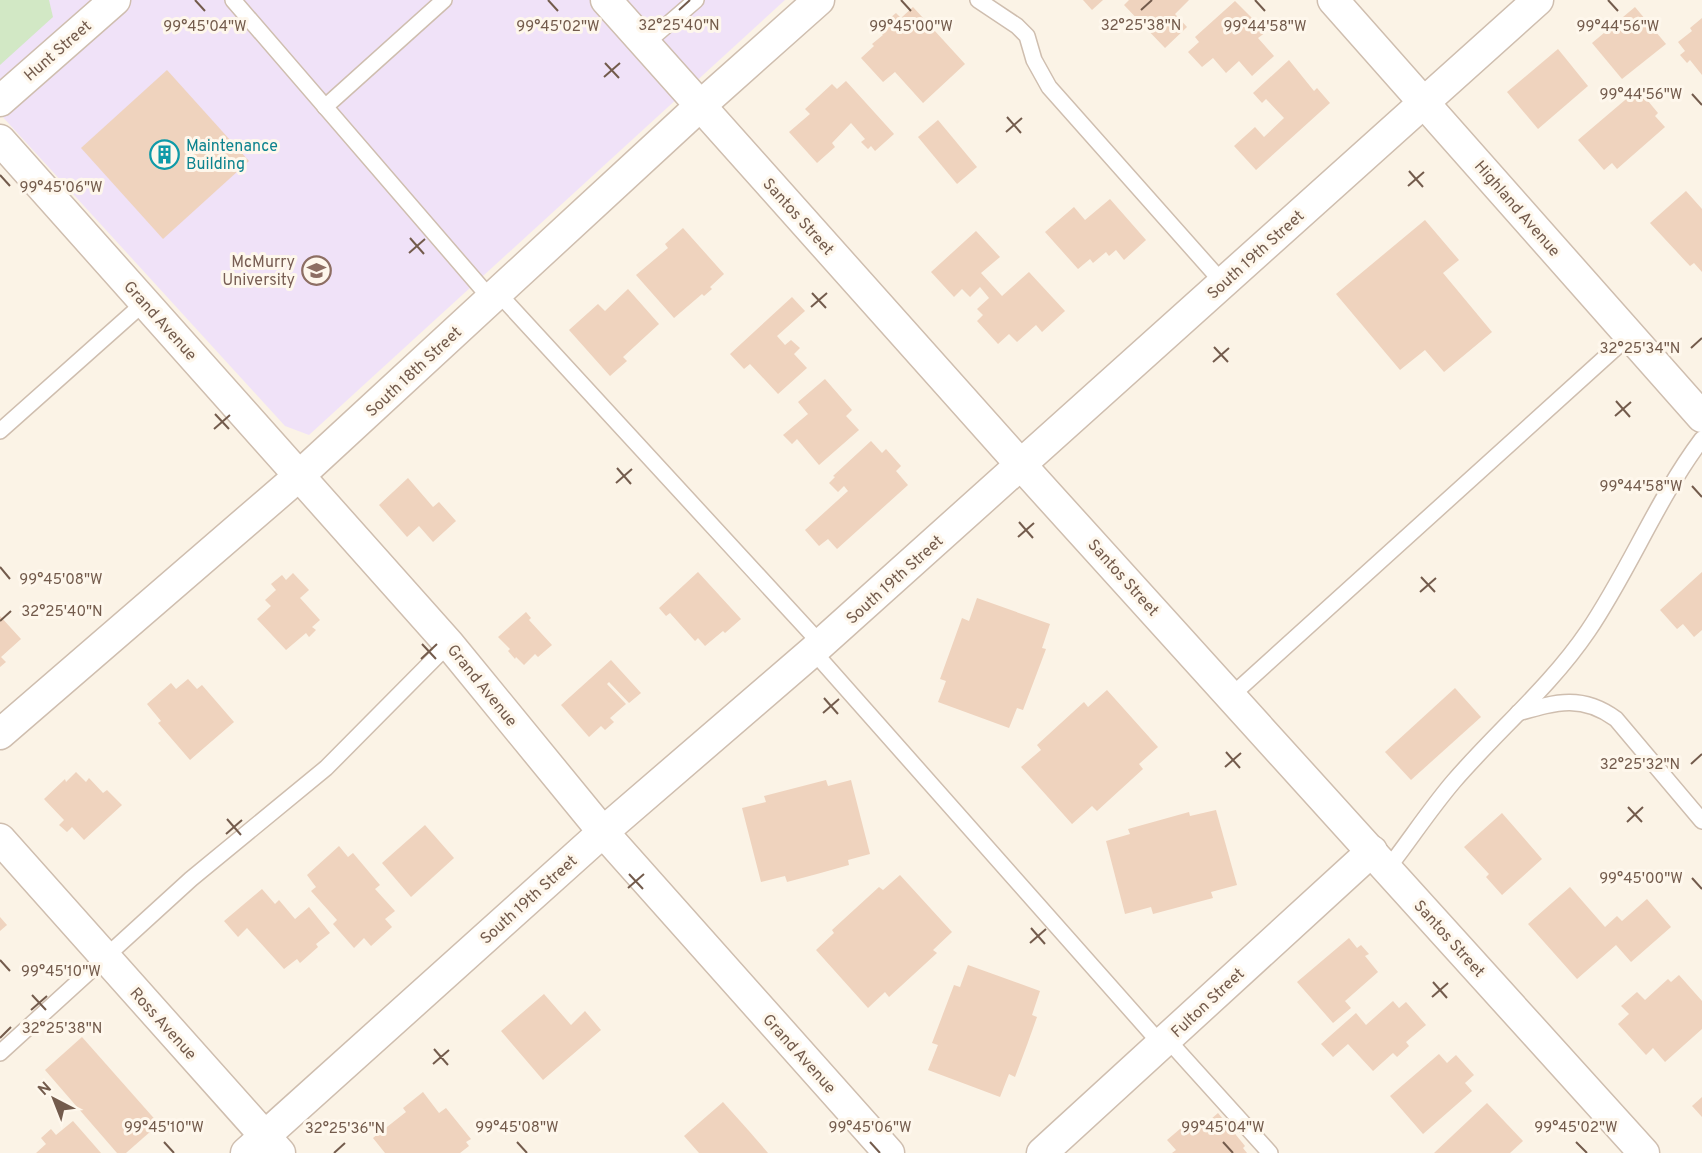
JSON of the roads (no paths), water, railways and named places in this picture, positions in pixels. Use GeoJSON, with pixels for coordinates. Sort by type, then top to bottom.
{"type":"FeatureCollection","features":[{"type":"Feature","properties":{"kind":"street","name":"Hunt Street"},"geometry":{"type":"LineString","coordinates":[[0,101],[115,0]]}},
{"type":"Feature","properties":{"kind":"street","name":"Santos Street"},"geometry":{"type":"LineString","coordinates":[[606,0],[1021,465],[1644,1153]]}},
{"type":"Feature","properties":{"kind":"street","name":"South 18th Street"},"geometry":{"type":"LineString","coordinates":[[0,734],[300,475],[700,106],[819,0]]}},
{"type":"Feature","properties":{"kind":"street","name":"Highland Avenue"},"geometry":{"type":"LineString","coordinates":[[1333,0],[1702,417]]}},
{"type":"Feature","properties":{"kind":"street","name":"South 19th Street"},"geometry":{"type":"LineString","coordinates":[[263,1147],[603,832],[817,647],[1538,0]]}},
{"type":"Feature","properties":{"kind":"street","name":"Grand Avenue"},"geometry":{"type":"LineString","coordinates":[[0,140],[449,644],[603,832],[890,1153]]}},
{"type":"Feature","properties":{"kind":"street","name":"Ross Avenue"},"geometry":{"type":"LineString","coordinates":[[0,839],[106,958],[263,1147]]}},
{"type":"Feature","properties":{"kind":"street","name":"Fulton Street"},"geometry":{"type":"LineString","coordinates":[[1042,1153],[1164,1042],[1380,860]]}},
{"type":"Feature","properties":{"kind":"lane"},"geometry":{"type":"LineString","coordinates":[[233,0],[494,296],[817,647],[1164,1042],[1270,1153]]}},
{"type":"Feature","properties":{"kind":"lane"},"geometry":{"type":"LineString","coordinates":[[325,107],[444,0]]}},
{"type":"Feature","properties":{"kind":"lane"},"geometry":{"type":"LineString","coordinates":[[645,45],[696,0]]}},
{"type":"Feature","properties":{"kind":"lane"},"geometry":{"type":"LineString","coordinates":[[978,0],[1017,26],[1027,36],[1034,60],[1049,87],[1222,283]]}},
{"type":"Feature","properties":{"kind":"lane"},"geometry":{"type":"LineString","coordinates":[[0,431],[145,302]]}},
{"type":"Feature","properties":{"kind":"lane"},"geometry":{"type":"LineString","coordinates":[[1231,696],[1630,335]]}},
{"type":"Feature","properties":{"kind":"lane"},"geometry":{"type":"LineString","coordinates":[[1380,860],[1548,682],[1587,633],[1620,580],[1674,478],[1702,439]]}},
{"type":"Feature","properties":{"kind":"lane"},"geometry":{"type":"LineString","coordinates":[[0,1053],[191,879],[326,768],[449,644]]}},
{"type":"Feature","properties":{"kind":"lane"},"geometry":{"type":"LineString","coordinates":[[1517,714],[1553,703],[1581,702],[1601,708],[1616,719],[1702,821]]}},
{"type":"Feature","properties":{"kind":"place","name":"Maintenance Building"},"geometry":{"type":"Point","coordinates":[165,154]}},
{"type":"Feature","properties":{"kind":"place","name":"McMurry University"},"geometry":{"type":"Point","coordinates":[316,270]}}]}
